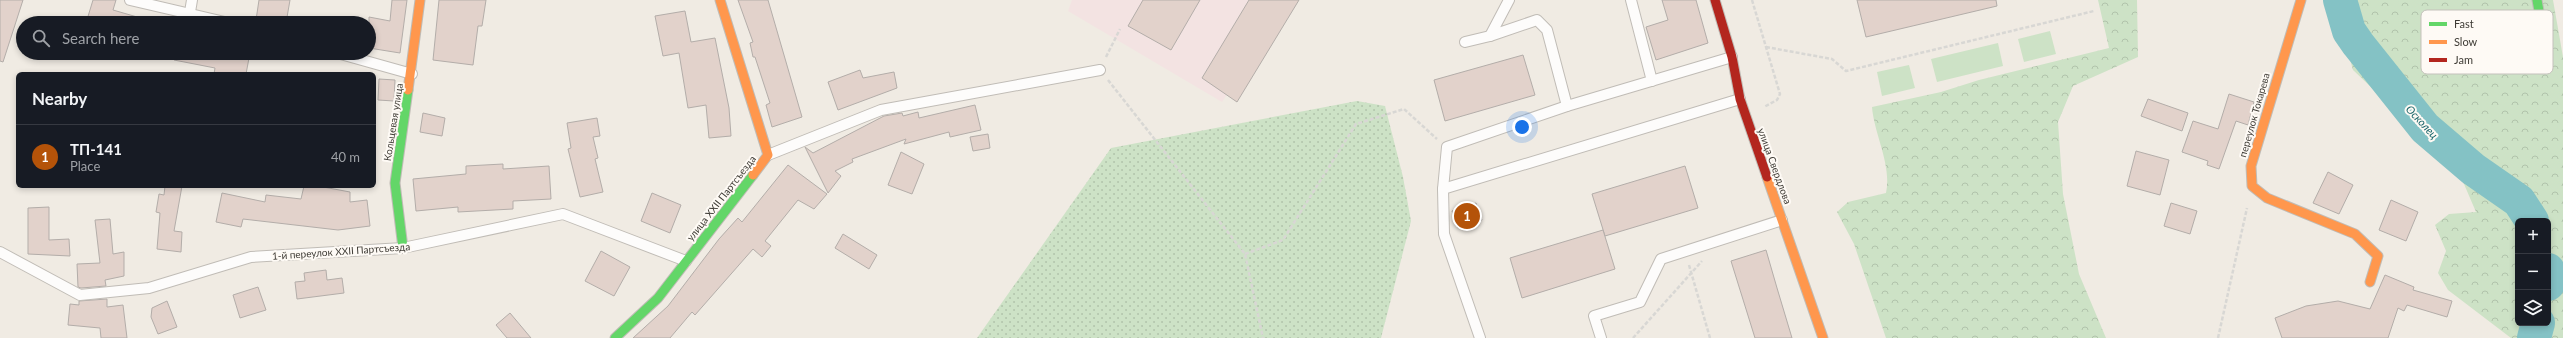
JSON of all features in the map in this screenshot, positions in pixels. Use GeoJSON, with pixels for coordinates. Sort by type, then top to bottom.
{"type":"FeatureCollection","features":[{"type":"Feature","properties":{"kind":"street","name":"Кольцевая улица"},"geometry":{"type":"LineString","coordinates":[[403,248],[395,183],[412,74],[420,0]]}},
{"type":"Feature","properties":{"kind":"street","name":"улица XXII Партсъезда"},"geometry":{"type":"LineString","coordinates":[[615,338],[658,298],[768,156],[720,0]]}},
{"type":"Feature","properties":{"kind":"street","name":"улица Свердлова"},"geometry":{"type":"LineString","coordinates":[[1715,0],[1732,56],[1740,99],[1823,338]]}},
{"type":"Feature","properties":{"kind":"street","name":"переулок Токарева"},"geometry":{"type":"LineString","coordinates":[[2252,186],[2251,166],[2301,0]]}},
{"type":"Feature","properties":{"kind":"street"},"geometry":{"type":"LineString","coordinates":[[2537,0],[2539,10]]}},
{"type":"Feature","properties":{"kind":"street"},"geometry":{"type":"LineString","coordinates":[[2252,186],[2268,198],[2355,234],[2378,256],[2370,282]]}},
{"type":"Feature","properties":{"kind":"lane"},"geometry":{"type":"LineString","coordinates":[[130,0],[204,16]]}},
{"type":"Feature","properties":{"kind":"lane"},"geometry":{"type":"LineString","coordinates":[[190,12],[192,0]]}},
{"type":"Feature","properties":{"kind":"lane"},"geometry":{"type":"LineString","coordinates":[[1490,36],[1509,0]]}},
{"type":"Feature","properties":{"kind":"lane"},"geometry":{"type":"LineString","coordinates":[[1631,0],[1652,81]]}},
{"type":"Feature","properties":{"kind":"lane"},"geometry":{"type":"LineString","coordinates":[[1464,42],[1490,36],[1537,20],[1547,30],[1567,106]]}},
{"type":"Feature","properties":{"kind":"lane"},"geometry":{"type":"LineString","coordinates":[[1480,338],[1444,234],[1443,189],[1447,147],[1567,106],[1732,56]]}},
{"type":"Feature","properties":{"kind":"lane"},"geometry":{"type":"LineString","coordinates":[[362,60],[412,74]]}},
{"type":"Feature","properties":{"kind":"lane"},"geometry":{"type":"LineString","coordinates":[[768,156],[881,110],[1100,70]]}},
{"type":"Feature","properties":{"kind":"lane"},"geometry":{"type":"LineString","coordinates":[[1443,189],[1740,99]]}},
{"type":"Feature","properties":{"kind":"lane","name":"1-й переулок XXII Партсъезда"},"geometry":{"type":"LineString","coordinates":[[0,252],[80,295],[149,288],[251,258],[403,248],[563,214],[686,261]]}},
{"type":"Feature","properties":{"kind":"lane"},"geometry":{"type":"LineString","coordinates":[[1601,338],[1594,316],[1640,302],[1660,259],[1782,220]]}},
{"type":"Feature","properties":{"kind":"path"},"geometry":{"type":"LineString","coordinates":[[1746,117],[1777,100],[1779,96],[1752,0]]}},
{"type":"Feature","properties":{"kind":"path"},"geometry":{"type":"LineString","coordinates":[[1766,47],[1832,60],[1846,71],[2094,11]]}},
{"type":"Feature","properties":{"kind":"path"},"geometry":{"type":"LineString","coordinates":[[1120,29],[1100,70],[1245,254],[1263,338]]}},
{"type":"Feature","properties":{"kind":"path"},"geometry":{"type":"LineString","coordinates":[[1245,254],[1283,240],[1356,124],[1404,109],[1447,147]]}},
{"type":"Feature","properties":{"kind":"path"},"geometry":{"type":"LineString","coordinates":[[2218,338],[2252,186]]}},
{"type":"Feature","properties":{"kind":"path"},"geometry":{"type":"LineString","coordinates":[[1633,338],[1723,238]]}},
{"type":"Feature","properties":{"kind":"path"},"geometry":{"type":"LineString","coordinates":[[1685,251],[1710,338]]}},
{"type":"Feature","properties":{"kind":"shaded area"},"geometry":{"type":"Polygon","coordinates":[[[1072,0],[1289,0],[1222,102],[1068,11],[1072,0]]]}},
{"type":"Feature","properties":{"kind":"green space"},"geometry":{"type":"Polygon","coordinates":[[[2098,0],[2137,0],[2138,57],[2073,86],[2058,122],[2063,194],[2079,274],[2106,338],[1886,338],[1854,244],[1837,212],[1848,202],[1886,193],[1887,172],[1873,117],[1872,107],[1941,92],[1979,80],[2109,48],[2098,0]]]}},
{"type":"Feature","properties":{"kind":"green space"},"geometry":{"type":"Polygon","coordinates":[[[2333,0],[2553,0],[2563,57],[2563,338],[2511,338],[2448,290],[2438,273],[2446,251],[2435,225],[2449,214],[2476,212],[2458,170],[2353,70],[2333,0]]]}},
{"type":"Feature","properties":{"kind":"green space"},"geometry":{"type":"Polygon","coordinates":[[[2050,31],[2056,54],[2024,62],[2018,39],[2050,31]]]}},
{"type":"Feature","properties":{"kind":"green space"},"geometry":{"type":"Polygon","coordinates":[[[1998,43],[2003,66],[1937,82],[1931,59],[1998,43]]]}},
{"type":"Feature","properties":{"kind":"green space"},"geometry":{"type":"Polygon","coordinates":[[[1909,65],[1915,88],[1882,96],[1877,72],[1909,65]]]}},
{"type":"Feature","properties":{"kind":"green space"},"geometry":{"type":"Polygon","coordinates":[[[1357,101],[1385,106],[1403,177],[1411,221],[1381,338],[977,338],[1111,148],[1357,101]]]}},
{"type":"Feature","properties":{"kind":"building"},"geometry":{"type":"Polygon","coordinates":[[[0,0],[23,0],[18,16],[16,16],[16,22],[3,62],[0,61],[0,0]]]}},
{"type":"Feature","properties":{"kind":"building"},"geometry":{"type":"Polygon","coordinates":[[[93,0],[116,0],[113,10],[134,16],[88,16],[93,0]]]}},
{"type":"Feature","properties":{"kind":"building"},"geometry":{"type":"Polygon","coordinates":[[[259,0],[290,0],[287,16],[257,16],[259,0]]]}},
{"type":"Feature","properties":{"kind":"building"},"geometry":{"type":"Polygon","coordinates":[[[392,0],[407,0],[400,53],[376,49],[376,18],[390,21],[392,0]]]}},
{"type":"Feature","properties":{"kind":"building"},"geometry":{"type":"Polygon","coordinates":[[[439,0],[486,0],[482,26],[478,26],[473,65],[433,60],[439,0]]]}},
{"type":"Feature","properties":{"kind":"building"},"geometry":{"type":"Polygon","coordinates":[[[738,0],[768,0],[802,117],[772,127],[766,105],[770,103],[755,57],[753,57],[750,43],[753,42],[738,0]]]}},
{"type":"Feature","properties":{"kind":"building"},"geometry":{"type":"Polygon","coordinates":[[[1143,0],[1200,0],[1171,50],[1128,26],[1143,0]]]}},
{"type":"Feature","properties":{"kind":"building"},"geometry":{"type":"Polygon","coordinates":[[[1249,0],[1299,0],[1237,102],[1202,78],[1249,0]]]}},
{"type":"Feature","properties":{"kind":"building"},"geometry":{"type":"Polygon","coordinates":[[[1662,0],[1696,0],[1708,43],[1656,60],[1646,27],[1668,20],[1662,0]]]}},
{"type":"Feature","properties":{"kind":"building"},"geometry":{"type":"Polygon","coordinates":[[[1857,0],[1996,0],[1997,6],[1866,37],[1857,0]]]}},
{"type":"Feature","properties":{"kind":"building"},"geometry":{"type":"Polygon","coordinates":[[[685,11],[691,42],[715,38],[729,108],[731,136],[709,138],[706,105],[688,108],[679,53],[663,56],[655,16],[685,11]]]}},
{"type":"Feature","properties":{"kind":"building"},"geometry":{"type":"Polygon","coordinates":[[[1523,55],[1535,95],[1445,121],[1434,80],[1523,55]]]}},
{"type":"Feature","properties":{"kind":"building"},"geometry":{"type":"Polygon","coordinates":[[[174,60],[249,60],[246,72],[214,72],[215,68],[174,60]]]}},
{"type":"Feature","properties":{"kind":"building"},"geometry":{"type":"Polygon","coordinates":[[[860,70],[863,78],[894,72],[897,88],[838,110],[828,82],[860,70]]]}},
{"type":"Feature","properties":{"kind":"building"},"geometry":{"type":"Polygon","coordinates":[[[379,79],[395,80],[394,101],[378,100],[379,79]]]}},
{"type":"Feature","properties":{"kind":"building"},"geometry":{"type":"Polygon","coordinates":[[[2229,94],[2254,102],[2248,125],[2236,121],[2219,169],[2207,165],[2208,161],[2182,152],[2193,121],[2218,129],[2229,94]]]}},
{"type":"Feature","properties":{"kind":"building"},"geometry":{"type":"Polygon","coordinates":[[[2148,99],[2188,113],[2182,131],[2141,116],[2148,99]]]}},
{"type":"Feature","properties":{"kind":"building"},"geometry":{"type":"Polygon","coordinates":[[[975,105],[981,130],[950,137],[949,132],[904,144],[906,139],[852,159],[853,162],[835,171],[841,176],[828,193],[805,147],[813,153],[884,116],[902,113],[903,116],[918,112],[919,118],[975,105]]]}},
{"type":"Feature","properties":{"kind":"building"},"geometry":{"type":"Polygon","coordinates":[[[423,113],[445,118],[442,136],[420,132],[423,113]]]}},
{"type":"Feature","properties":{"kind":"building"},"geometry":{"type":"Polygon","coordinates":[[[597,118],[600,136],[593,137],[598,158],[595,159],[603,192],[580,197],[568,149],[571,148],[567,123],[597,118]]]}},
{"type":"Feature","properties":{"kind":"building"},"geometry":{"type":"Polygon","coordinates":[[[988,134],[990,148],[973,151],[970,137],[988,134]]]}},
{"type":"Feature","properties":{"kind":"building"},"geometry":{"type":"Polygon","coordinates":[[[2136,151],[2169,160],[2160,195],[2127,186],[2136,151]]]}},
{"type":"Feature","properties":{"kind":"building"},"geometry":{"type":"Polygon","coordinates":[[[901,152],[924,164],[912,194],[888,185],[901,152]]]}},
{"type":"Feature","properties":{"kind":"building"},"geometry":{"type":"Polygon","coordinates":[[[503,164],[503,169],[549,166],[551,199],[513,201],[513,209],[458,212],[458,207],[416,211],[413,179],[466,174],[466,166],[503,164]]]}},
{"type":"Feature","properties":{"kind":"building"},"geometry":{"type":"Polygon","coordinates":[[[788,165],[827,194],[814,209],[798,200],[765,241],[771,246],[762,257],[753,249],[695,315],[692,312],[670,338],[633,338],[668,306],[719,239],[738,218],[742,222],[788,165]]]}},
{"type":"Feature","properties":{"kind":"building"},"geometry":{"type":"Polygon","coordinates":[[[1685,166],[1698,208],[1605,236],[1592,194],[1685,166]]]}},
{"type":"Feature","properties":{"kind":"building"},"geometry":{"type":"Polygon","coordinates":[[[2328,172],[2353,185],[2339,214],[2313,203],[2328,172]]]}},
{"type":"Feature","properties":{"kind":"building"},"geometry":{"type":"Polygon","coordinates":[[[165,188],[182,188],[174,231],[182,232],[181,252],[157,249],[160,213],[156,212],[159,194],[164,195],[165,188]]]}},
{"type":"Feature","properties":{"kind":"building"},"geometry":{"type":"Polygon","coordinates":[[[304,188],[329,188],[350,192],[350,202],[367,200],[370,226],[338,230],[243,219],[241,227],[216,222],[222,193],[265,202],[266,195],[301,199],[304,188]]]}},
{"type":"Feature","properties":{"kind":"building"},"geometry":{"type":"Polygon","coordinates":[[[652,193],[681,205],[670,233],[641,221],[652,193]]]}},
{"type":"Feature","properties":{"kind":"building"},"geometry":{"type":"Polygon","coordinates":[[[2391,200],[2418,212],[2406,241],[2379,230],[2391,200]]]}},
{"type":"Feature","properties":{"kind":"building"},"geometry":{"type":"Polygon","coordinates":[[[1476,203],[1482,220],[1458,228],[1452,211],[1476,203]]]}},
{"type":"Feature","properties":{"kind":"building"},"geometry":{"type":"Polygon","coordinates":[[[2171,203],[2197,211],[2190,234],[2164,226],[2171,203]]]}},
{"type":"Feature","properties":{"kind":"building"},"geometry":{"type":"Polygon","coordinates":[[[49,207],[49,240],[69,239],[70,256],[28,254],[28,208],[49,207]]]}},
{"type":"Feature","properties":{"kind":"building"},"geometry":{"type":"Polygon","coordinates":[[[110,219],[113,254],[124,252],[124,276],[105,280],[106,286],[78,287],[77,264],[100,263],[95,220],[110,219]]]}},
{"type":"Feature","properties":{"kind":"building"},"geometry":{"type":"Polygon","coordinates":[[[1603,230],[1615,269],[1522,298],[1510,258],[1603,230]]]}},
{"type":"Feature","properties":{"kind":"building"},"geometry":{"type":"Polygon","coordinates":[[[843,234],[877,255],[869,269],[835,248],[843,234]]]}},
{"type":"Feature","properties":{"kind":"building"},"geometry":{"type":"Polygon","coordinates":[[[1766,250],[1792,338],[1755,338],[1731,261],[1766,250]]]}},
{"type":"Feature","properties":{"kind":"building"},"geometry":{"type":"Polygon","coordinates":[[[601,251],[630,267],[614,296],[585,281],[601,251]]]}},
{"type":"Feature","properties":{"kind":"building"},"geometry":{"type":"Polygon","coordinates":[[[326,270],[327,280],[342,278],[344,293],[297,299],[295,282],[305,281],[304,273],[326,270]]]}},
{"type":"Feature","properties":{"kind":"building"},"geometry":{"type":"Polygon","coordinates":[[[2385,275],[2414,287],[2413,290],[2452,301],[2447,317],[2407,305],[2404,311],[2398,308],[2388,338],[2282,338],[2275,318],[2306,306],[2338,301],[2370,309],[2385,275]]]}},
{"type":"Feature","properties":{"kind":"building"},"geometry":{"type":"Polygon","coordinates":[[[258,287],[266,310],[240,318],[233,295],[258,287]]]}},
{"type":"Feature","properties":{"kind":"building"},"geometry":{"type":"Polygon","coordinates":[[[107,299],[107,307],[123,305],[127,338],[101,338],[100,328],[68,325],[70,304],[79,305],[79,301],[107,299]]]}},
{"type":"Feature","properties":{"kind":"building"},"geometry":{"type":"Polygon","coordinates":[[[167,301],[177,327],[158,334],[151,317],[152,308],[167,301]]]}},
{"type":"Feature","properties":{"kind":"building"},"geometry":{"type":"Polygon","coordinates":[[[510,313],[531,338],[507,338],[496,325],[510,313]]]}},
{"type":"Feature","properties":{"kind":"waterway","name":"Осколец"},"geometry":{"type":"LineString","coordinates":[[2340,0],[2349,31],[2425,128],[2473,169],[2519,201],[2530,218]]}},
{"type":"Feature","properties":{"kind":"waterway","name":"Осколец"},"geometry":{"type":"LineString","coordinates":[[2534,338],[2537,326]]}},
{"type":"Feature","properties":{"kind":"traffic: fast"},"geometry":{"type":"LineString","coordinates":[[2537,0],[2539,10]]}},
{"type":"Feature","properties":{"kind":"traffic: fast"},"geometry":{"type":"LineString","coordinates":[[403,248],[395,183],[408,90]]}},
{"type":"Feature","properties":{"kind":"traffic: fast"},"geometry":{"type":"LineString","coordinates":[[615,338],[658,298],[753,175]]}},
{"type":"Feature","properties":{"kind":"traffic: slow"},"geometry":{"type":"LineString","coordinates":[[408,90],[420,0]]}},
{"type":"Feature","properties":{"kind":"traffic: slow"},"geometry":{"type":"LineString","coordinates":[[720,0],[768,155],[753,175]]}},
{"type":"Feature","properties":{"kind":"traffic: slow"},"geometry":{"type":"LineString","coordinates":[[2301,0],[2251,166],[2252,186],[2267,198],[2355,234],[2378,256],[2370,282]]}},
{"type":"Feature","properties":{"kind":"traffic: slow"},"geometry":{"type":"LineString","coordinates":[[1767,177],[1823,338]]}},
{"type":"Feature","properties":{"kind":"traffic: jam"},"geometry":{"type":"LineString","coordinates":[[1715,0],[1732,57],[1740,99],[1767,177]]}},
{"type":"Feature","properties":{"kind":"place","name":"ТП-141"},"geometry":{"type":"Point","coordinates":[1467,216]}}]}
